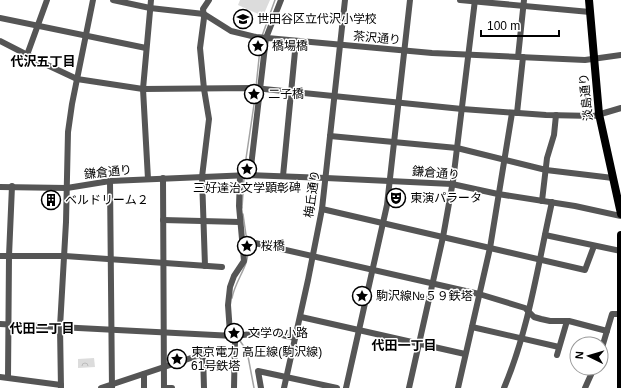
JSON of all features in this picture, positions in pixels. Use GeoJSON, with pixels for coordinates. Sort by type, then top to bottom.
{"type":"FeatureCollection","features":[{"type":"Feature","properties":{"kind":"main road","name":"淡島通り"},"geometry":{"type":"LineString","coordinates":[[589,0],[599,114],[613,178],[620,202],[621,215]]}},
{"type":"Feature","properties":{"kind":"main road"},"geometry":{"type":"LineString","coordinates":[[621,235],[621,388]]}},
{"type":"Feature","properties":{"kind":"street"},"geometry":{"type":"LineString","coordinates":[[27,55],[47,0]]}},
{"type":"Feature","properties":{"kind":"street"},"geometry":{"type":"LineString","coordinates":[[0,377],[8,377],[61,387],[60,327],[67,188],[68,132],[93,0]]}},
{"type":"Feature","properties":{"kind":"street","name":"茶沢通り"},"geometry":{"type":"LineString","coordinates":[[113,0],[150,8],[204,14],[231,31],[264,38],[404,51],[520,57],[594,59],[621,55]]}},
{"type":"Feature","properties":{"kind":"street"},"geometry":{"type":"LineString","coordinates":[[148,179],[143,89],[151,0]]}},
{"type":"Feature","properties":{"kind":"street"},"geometry":{"type":"LineString","coordinates":[[205,266],[202,177],[209,119],[200,48],[204,14],[203,9],[209,0]]}},
{"type":"Feature","properties":{"kind":"street"},"geometry":{"type":"LineString","coordinates":[[234,388],[235,340],[228,317],[228,296],[234,276],[244,261],[246,243],[240,222],[264,38],[281,0]]}},
{"type":"Feature","properties":{"kind":"street","name":"梅丘通り"},"geometry":{"type":"LineString","coordinates":[[284,388],[314,256],[322,209],[345,0]]}},
{"type":"Feature","properties":{"kind":"street"},"geometry":{"type":"LineString","coordinates":[[346,388],[383,224],[395,141],[410,0]]}},
{"type":"Feature","properties":{"kind":"street"},"geometry":{"type":"LineString","coordinates":[[460,0],[523,3],[590,12]]}},
{"type":"Feature","properties":{"kind":"street"},"geometry":{"type":"LineString","coordinates":[[409,388],[444,237],[457,148],[475,1]]}},
{"type":"Feature","properties":{"kind":"street"},"geometry":{"type":"LineString","coordinates":[[458,388],[490,248],[504,160],[514,113],[520,57],[523,3]]}},
{"type":"Feature","properties":{"kind":"street"},"geometry":{"type":"LineString","coordinates":[[0,18],[146,48]]}},
{"type":"Feature","properties":{"kind":"street"},"geometry":{"type":"LineString","coordinates":[[0,41],[77,79],[143,89],[258,88],[462,109],[556,115],[594,116],[621,108]]}},
{"type":"Feature","properties":{"kind":"street"},"geometry":{"type":"LineString","coordinates":[[283,176],[296,41]]}},
{"type":"Feature","properties":{"kind":"street"},"geometry":{"type":"LineString","coordinates":[[542,200],[546,170],[554,135],[556,115]]}},
{"type":"Feature","properties":{"kind":"street"},"geometry":{"type":"LineString","coordinates":[[330,136],[457,148],[546,170],[613,178]]}},
{"type":"Feature","properties":{"kind":"street","name":"鎌倉通り"},"geometry":{"type":"LineString","coordinates":[[0,187],[67,188],[110,181],[163,178],[245,175],[283,176],[452,184],[498,194],[542,200],[621,215]]}},
{"type":"Feature","properties":{"kind":"street"},"geometry":{"type":"LineString","coordinates":[[163,178],[164,388],[172,388]]}},
{"type":"Feature","properties":{"kind":"street"},"geometry":{"type":"LineString","coordinates":[[110,181],[112,387]]}},
{"type":"Feature","properties":{"kind":"street"},"geometry":{"type":"LineString","coordinates":[[8,377],[9,256],[12,186]]}},
{"type":"Feature","properties":{"kind":"street"},"geometry":{"type":"LineString","coordinates":[[504,388],[515,362],[522,338],[552,202]]}},
{"type":"Feature","properties":{"kind":"street"},"geometry":{"type":"LineString","coordinates":[[322,209],[585,270],[594,246]]}},
{"type":"Feature","properties":{"kind":"street"},"geometry":{"type":"LineString","coordinates":[[163,220],[240,222]]}},
{"type":"Feature","properties":{"kind":"street"},"geometry":{"type":"LineString","coordinates":[[545,235],[621,251]]}},
{"type":"Feature","properties":{"kind":"street"},"geometry":{"type":"LineString","coordinates":[[246,243],[314,256],[479,294],[528,310],[534,316],[541,319],[567,321],[607,331]]}},
{"type":"Feature","properties":{"kind":"street"},"geometry":{"type":"LineString","coordinates":[[0,256],[64,256],[222,267]]}},
{"type":"Feature","properties":{"kind":"street"},"geometry":{"type":"LineString","coordinates":[[606,336],[612,314],[621,314]]}},
{"type":"Feature","properties":{"kind":"street"},"geometry":{"type":"LineString","coordinates":[[300,317],[465,354]]}},
{"type":"Feature","properties":{"kind":"street"},"geometry":{"type":"LineString","coordinates":[[557,355],[567,321]]}},
{"type":"Feature","properties":{"kind":"street"},"geometry":{"type":"LineString","coordinates":[[0,324],[163,331],[234,336],[270,332],[295,338]]}},
{"type":"Feature","properties":{"kind":"street"},"geometry":{"type":"LineString","coordinates":[[472,327],[559,347]]}},
{"type":"Feature","properties":{"kind":"street"},"geometry":{"type":"LineString","coordinates":[[102,388],[112,387],[164,366],[203,354],[204,388]]}},
{"type":"Feature","properties":{"kind":"street"},"geometry":{"type":"LineString","coordinates":[[260,388],[258,371],[337,388]]}},
{"type":"Feature","properties":{"kind":"street"},"geometry":{"type":"LineString","coordinates":[[144,374],[144,388]]}},
{"type":"Feature","properties":{"kind":"street"},"geometry":{"type":"LineString","coordinates":[[590,376],[585,387],[593,388]]}},
{"type":"Feature","properties":{"kind":"green space"},"geometry":{"type":"Polygon","coordinates":[[[240,0],[270,0],[263,16],[238,5],[240,0]]]}},
{"type":"Feature","properties":{"kind":"green space"},"geometry":{"type":"Polygon","coordinates":[[[94,358],[95,367],[78,368],[78,359],[94,358]]]}},
{"type":"Feature","properties":{"kind":"waterway"},"geometry":{"type":"LineString","coordinates":[[262,36],[275,0]]}},
{"type":"Feature","properties":{"kind":"waterway"},"geometry":{"type":"LineString","coordinates":[[256,87],[261,39]]}},
{"type":"Feature","properties":{"kind":"waterway"},"geometry":{"type":"LineString","coordinates":[[244,172],[256,91]]}},
{"type":"Feature","properties":{"kind":"waterway"},"geometry":{"type":"LineString","coordinates":[[242,208],[244,178]]}},
{"type":"Feature","properties":{"kind":"waterway"},"geometry":{"type":"LineString","coordinates":[[243,214],[247,242]]}},
{"type":"Feature","properties":{"kind":"waterway"},"geometry":{"type":"LineString","coordinates":[[232,298],[236,284],[247,260],[248,246]]}},
{"type":"Feature","properties":{"kind":"waterway"},"geometry":{"type":"LineString","coordinates":[[238,338],[247,351],[254,388]]}},
{"type":"Feature","properties":{"kind":"place","name":"世田谷区立代沢小学校"},"geometry":{"type":"Point","coordinates":[243,19]}},
{"type":"Feature","properties":{"kind":"place","name":"橋場橋"},"geometry":{"type":"Point","coordinates":[258,46]}},
{"type":"Feature","properties":{"kind":"place","name":"二子橋"},"geometry":{"type":"Point","coordinates":[254,94]}},
{"type":"Feature","properties":{"kind":"place","name":"三好達治文学顕彰碑"},"geometry":{"type":"Point","coordinates":[247,169]}},
{"type":"Feature","properties":{"kind":"place","name":"東演パラータ"},"geometry":{"type":"Point","coordinates":[396,198]}},
{"type":"Feature","properties":{"kind":"place","name":"ベルドリーム２"},"geometry":{"type":"Point","coordinates":[51,200]}},
{"type":"Feature","properties":{"kind":"place","name":"桜橋"},"geometry":{"type":"Point","coordinates":[247,246]}},
{"type":"Feature","properties":{"kind":"place","name":"駒沢線№５９鉄塔"},"geometry":{"type":"Point","coordinates":[362,296]}},
{"type":"Feature","properties":{"kind":"place","name":"文学の小路"},"geometry":{"type":"Point","coordinates":[234,333]}},
{"type":"Feature","properties":{"kind":"place","name":"東京電力 高圧線(駒沢線) 61号鉄塔"},"geometry":{"type":"Point","coordinates":[177,359]}},
{"type":"Feature","properties":{"kind":"district","name":"代沢五丁目"},"geometry":{"type":"Point","coordinates":[43,61]}},
{"type":"Feature","properties":{"kind":"district","name":"代田二丁目"},"geometry":{"type":"Point","coordinates":[42,328]}},
{"type":"Feature","properties":{"kind":"district","name":"代田一丁目"},"geometry":{"type":"Point","coordinates":[404,345]}}]}
